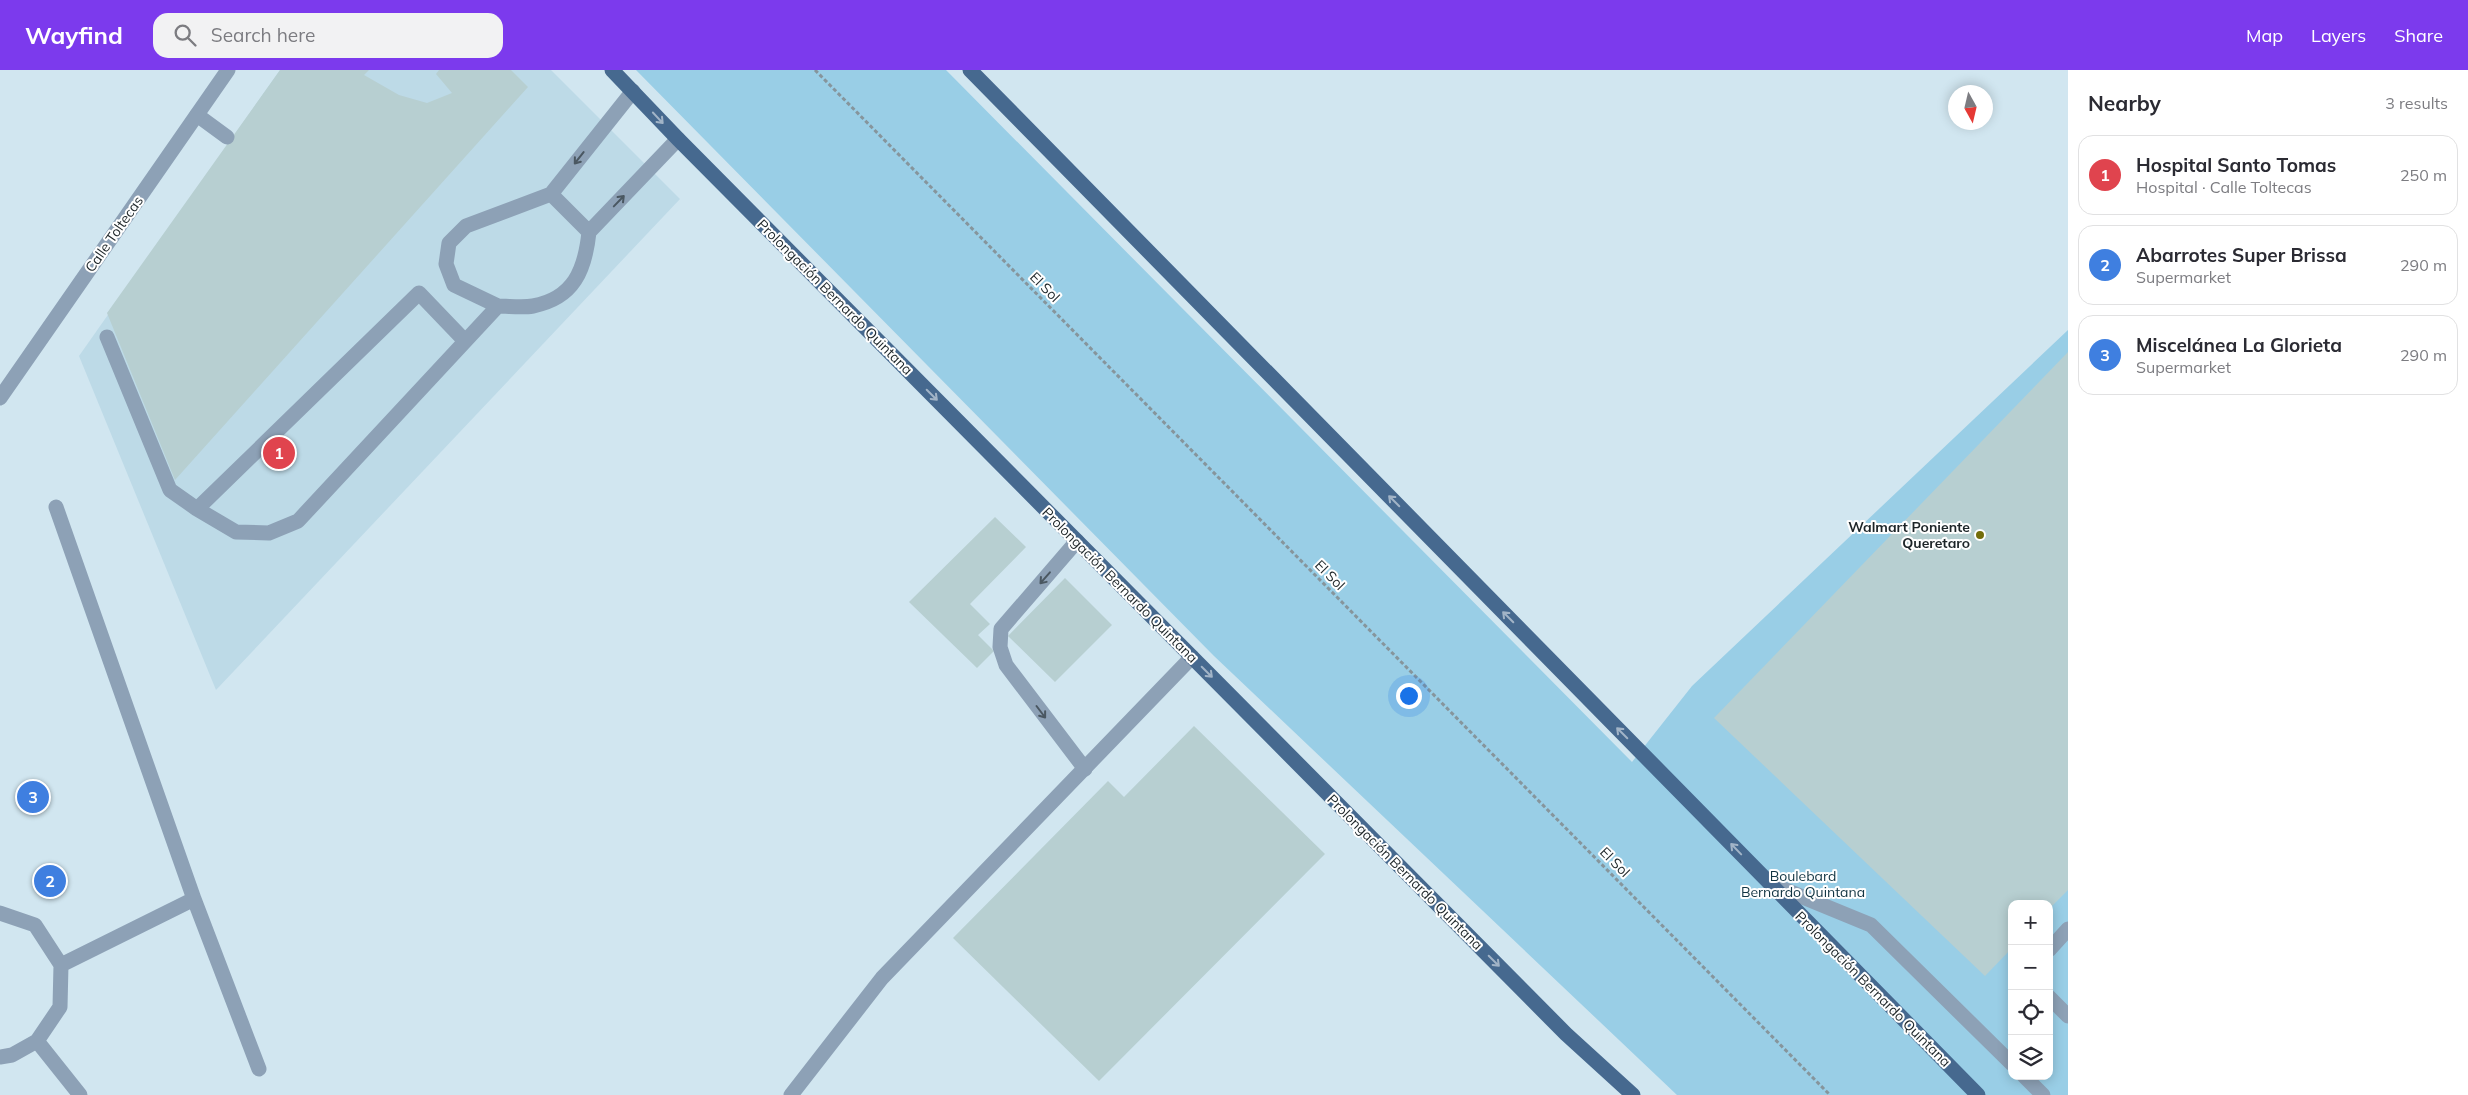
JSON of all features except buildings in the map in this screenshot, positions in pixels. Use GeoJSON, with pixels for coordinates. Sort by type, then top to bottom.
{"type":"FeatureCollection","features":[{"type":"Feature","properties":{"kind":"main road","name":"Prolongación Bernardo Quintana"},"geometry":{"type":"LineString","coordinates":[[612,70],[678,139],[1559,1027],[1633,1095]]}},
{"type":"Feature","properties":{"kind":"main road","name":"Prolongación Bernardo Quintana"},"geometry":{"type":"LineString","coordinates":[[970,70],[1978,1095]]}},
{"type":"Feature","properties":{"kind":"street","name":"Calle Toltecas"},"geometry":{"type":"LineString","coordinates":[[0,398],[228,70]]}},
{"type":"Feature","properties":{"kind":"street"},"geometry":{"type":"LineString","coordinates":[[633,91],[551,194],[466,226],[449,243],[446,264],[454,285],[498,306],[532,306],[560,296],[577,279],[587,252],[589,232],[678,139]]}},
{"type":"Feature","properties":{"kind":"street"},"geometry":{"type":"LineString","coordinates":[[197,115],[227,136]]}},
{"type":"Feature","properties":{"kind":"street"},"geometry":{"type":"LineString","coordinates":[[551,194],[589,232]]}},
{"type":"Feature","properties":{"kind":"street"},"geometry":{"type":"LineString","coordinates":[[197,509],[419,293],[465,341]]}},
{"type":"Feature","properties":{"kind":"street"},"geometry":{"type":"LineString","coordinates":[[107,337],[170,490],[197,509],[236,532],[268,533],[298,521],[498,306]]}},
{"type":"Feature","properties":{"kind":"street"},"geometry":{"type":"LineString","coordinates":[[56,507],[194,899],[258,1069]]}},
{"type":"Feature","properties":{"kind":"street"},"geometry":{"type":"LineString","coordinates":[[1077,542],[1001,628],[1000,646],[1006,665],[1084,769]]}},
{"type":"Feature","properties":{"kind":"street"},"geometry":{"type":"LineString","coordinates":[[791,1095],[882,978],[1192,658]]}},
{"type":"Feature","properties":{"kind":"street"},"geometry":{"type":"LineString","coordinates":[[1770,884],[1871,926],[2008,1060]]}},
{"type":"Feature","properties":{"kind":"street"},"geometry":{"type":"LineString","coordinates":[[62,965],[194,899]]}},
{"type":"Feature","properties":{"kind":"street"},"geometry":{"type":"LineString","coordinates":[[0,913],[35,925],[62,965],[60,1007],[37,1041],[12,1055],[0,1056]]}},
{"type":"Feature","properties":{"kind":"street"},"geometry":{"type":"LineString","coordinates":[[2053,946],[2068,929]]}},
{"type":"Feature","properties":{"kind":"street"},"geometry":{"type":"LineString","coordinates":[[2053,1001],[2068,1016]]}},
{"type":"Feature","properties":{"kind":"street"},"geometry":{"type":"LineString","coordinates":[[37,1041],[80,1095]]}},
{"type":"Feature","properties":{"kind":"street"},"geometry":{"type":"LineString","coordinates":[[2028,1080],[2043,1095]]}},
{"type":"Feature","properties":{"kind":"path","name":"El Sol"},"geometry":{"type":"LineString","coordinates":[[815,70],[1830,1095]]}},
{"type":"Feature","properties":{"kind":"shaded area"},"geometry":{"type":"Polygon","coordinates":[[[280,70],[551,70],[680,199],[216,690],[79,356],[280,70]]]}},
{"type":"Feature","properties":{"kind":"green space","name":"Boulebard Bernardo Quintana"},"geometry":{"type":"Polygon","coordinates":[[[636,70],[946,70],[1632,762],[1692,686],[2068,330],[2068,1095],[1677,1095],[1214,656],[636,70]]]}},
{"type":"Feature","properties":{"kind":"place","name":"Hospital Santo Tomas"},"geometry":{"type":"Point","coordinates":[279,453]}},
{"type":"Feature","properties":{"kind":"place","name":"Walmart Poniente Queretaro"},"geometry":{"type":"Point","coordinates":[1980,535]}},
{"type":"Feature","properties":{"kind":"place","name":"Miscelánea La Glorieta"},"geometry":{"type":"Point","coordinates":[33,797]}},
{"type":"Feature","properties":{"kind":"place","name":"Abarrotes Super Brissa"},"geometry":{"type":"Point","coordinates":[50,881]}}]}
